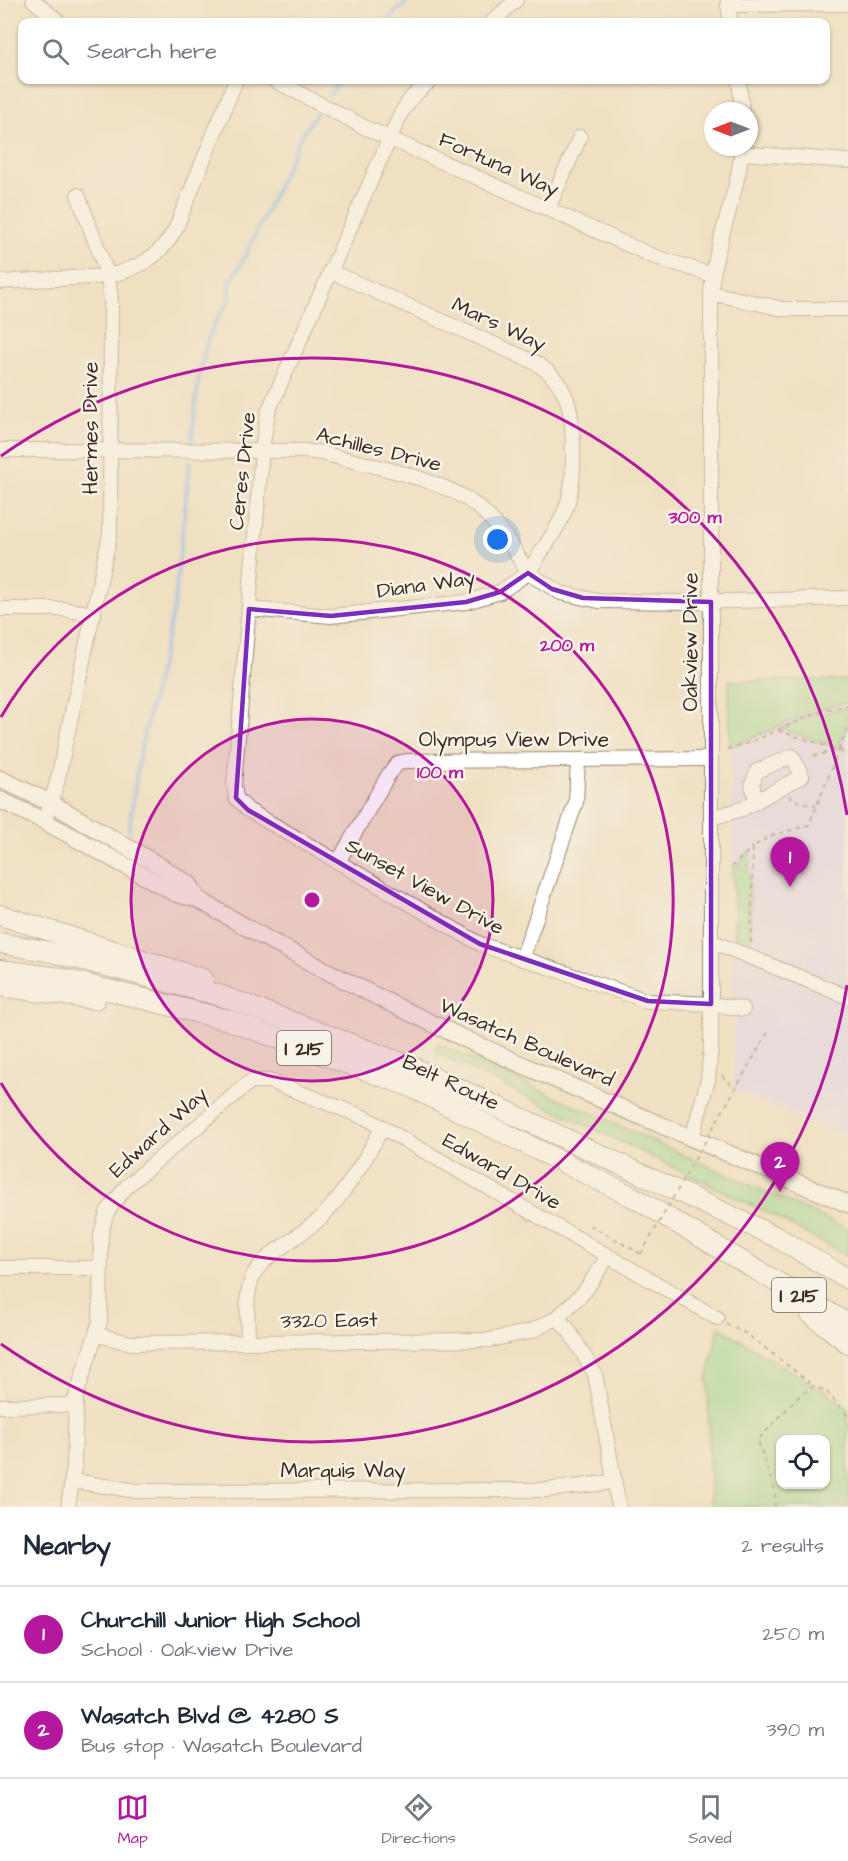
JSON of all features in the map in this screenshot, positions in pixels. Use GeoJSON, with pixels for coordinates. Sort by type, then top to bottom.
{"type":"FeatureCollection","features":[{"type":"Feature","properties":{"kind":"highway"},"geometry":{"type":"LineString","coordinates":[[0,915],[230,988],[321,1024],[410,1066]]}},
{"type":"Feature","properties":{"kind":"highway","name":"Belt Route"},"geometry":{"type":"LineString","coordinates":[[0,943],[56,953],[222,996],[410,1066],[776,1238],[848,1279]]}},
{"type":"Feature","properties":{"kind":"highway","name":"Belt Route"},"geometry":{"type":"LineString","coordinates":[[0,970],[60,978],[228,1020],[409,1086],[633,1197],[848,1324]]}},
{"type":"Feature","properties":{"kind":"highway"},"geometry":{"type":"LineString","coordinates":[[0,986],[228,1020]]}},
{"type":"Feature","properties":{"kind":"highway"},"geometry":{"type":"LineString","coordinates":[[750,1265],[848,1343]]}},
{"type":"Feature","properties":{"kind":"main road","name":"Wasatch Boulevard"},"geometry":{"type":"LineString","coordinates":[[0,778],[51,803],[189,884],[198,899]]}},
{"type":"Feature","properties":{"kind":"main road","name":"Wasatch Boulevard"},"geometry":{"type":"LineString","coordinates":[[0,800],[44,821],[177,894],[198,899],[309,962],[421,1020],[524,1067],[848,1204]]}},
{"type":"Feature","properties":{"kind":"street"},"geometry":{"type":"LineString","coordinates":[[33,0],[54,18]]}},
{"type":"Feature","properties":{"kind":"street"},"geometry":{"type":"LineString","coordinates":[[496,18],[516,0]]}},
{"type":"Feature","properties":{"kind":"street"},"geometry":{"type":"LineString","coordinates":[[730,18],[728,2],[848,4]]}},
{"type":"Feature","properties":{"kind":"street"},"geometry":{"type":"LineString","coordinates":[[0,282],[108,276],[146,263],[166,245],[175,230],[234,84]]}},
{"type":"Feature","properties":{"kind":"street","name":"Fortuna Way"},"geometry":{"type":"LineString","coordinates":[[282,84],[389,138],[653,256],[712,274]]}},
{"type":"Feature","properties":{"kind":"street","name":"Ceres Drive"},"geometry":{"type":"LineString","coordinates":[[236,798],[234,785],[262,450],[270,404],[389,138],[404,108],[427,84]]}},
{"type":"Feature","properties":{"kind":"street"},"geometry":{"type":"LineString","coordinates":[[739,84],[741,102]]}},
{"type":"Feature","properties":{"kind":"street"},"geometry":{"type":"LineString","coordinates":[[548,209],[580,137]]}},
{"type":"Feature","properties":{"kind":"street"},"geometry":{"type":"LineString","coordinates":[[758,152],[848,161]]}},
{"type":"Feature","properties":{"kind":"street","name":"Oakview Drive"},"geometry":{"type":"LineString","coordinates":[[692,1138],[708,1080],[711,1004],[711,293],[712,274],[732,208],[740,156]]}},
{"type":"Feature","properties":{"kind":"street","name":"Hermes Drive"},"geometry":{"type":"LineString","coordinates":[[44,821],[51,803],[110,534],[111,301],[108,276],[78,195]]}},
{"type":"Feature","properties":{"kind":"street","name":"Mars Way"},"geometry":{"type":"LineString","coordinates":[[330,271],[536,363],[559,382],[568,398],[573,420],[573,482],[564,513],[528,573]]}},
{"type":"Feature","properties":{"kind":"street"},"geometry":{"type":"LineString","coordinates":[[711,293],[783,309],[848,309]]}},
{"type":"Feature","properties":{"kind":"street","name":"Achilles Drive"},"geometry":{"type":"LineString","coordinates":[[0,450],[262,450],[322,453],[449,489],[468,499],[491,519],[511,544],[528,573]]}},
{"type":"Feature","properties":{"kind":"street"},"geometry":{"type":"LineString","coordinates":[[528,573],[552,589],[583,598],[711,602],[848,598]]}},
{"type":"Feature","properties":{"kind":"street","name":"Diana Way"},"geometry":{"type":"LineString","coordinates":[[249,609],[331,616],[466,602],[500,592],[528,573]]}},
{"type":"Feature","properties":{"kind":"street"},"geometry":{"type":"LineString","coordinates":[[0,609],[62,609],[94,614]]}},
{"type":"Feature","properties":{"kind":"street","name":"Olympus View Drive"},"geometry":{"type":"LineString","coordinates":[[338,862],[389,774],[398,763],[424,759],[711,759]]}},
{"type":"Feature","properties":{"kind":"street"},"geometry":{"type":"LineString","coordinates":[[522,959],[576,802],[578,760]]}},
{"type":"Feature","properties":{"kind":"street","name":"Sunset View Drive"},"geometry":{"type":"LineString","coordinates":[[236,798],[248,810],[480,944],[648,1001],[711,1004],[743,1009]]}},
{"type":"Feature","properties":{"kind":"street"},"geometry":{"type":"LineString","coordinates":[[711,818],[729,814],[756,800]]}},
{"type":"Feature","properties":{"kind":"street"},"geometry":{"type":"LineString","coordinates":[[711,941],[848,997]]}},
{"type":"Feature","properties":{"kind":"street","name":"Edward Drive"},"geometry":{"type":"LineString","coordinates":[[257,1080],[270,1081],[383,1127],[717,1318]]}},
{"type":"Feature","properties":{"kind":"street","name":"Edward Way"},"geometry":{"type":"LineString","coordinates":[[68,1507],[73,1480],[75,1405],[81,1376],[97,1335],[101,1313],[103,1227],[115,1198],[241,1086],[257,1080]]}},
{"type":"Feature","properties":{"kind":"street"},"geometry":{"type":"LineString","coordinates":[[248,1342],[248,1290],[256,1270],[308,1230],[334,1204],[357,1173],[383,1127]]}},
{"type":"Feature","properties":{"kind":"street","name":"3320 East"},"geometry":{"type":"LineString","coordinates":[[97,1335],[131,1343],[490,1340],[532,1330],[557,1318],[585,1291],[608,1256]]}},
{"type":"Feature","properties":{"kind":"street"},"geometry":{"type":"LineString","coordinates":[[0,1268],[101,1268]]}},
{"type":"Feature","properties":{"kind":"street"},"geometry":{"type":"LineString","coordinates":[[557,1318],[568,1329],[595,1374],[619,1507]]}},
{"type":"Feature","properties":{"kind":"street"},"geometry":{"type":"LineString","coordinates":[[0,1406],[75,1405]]}},
{"type":"Feature","properties":{"kind":"street","name":"Marquis Way"},"geometry":{"type":"LineString","coordinates":[[73,1480],[137,1491],[538,1490],[613,1482]]}},
{"type":"Feature","properties":{"kind":"path"},"geometry":{"type":"LineString","coordinates":[[727,749],[757,740],[815,713],[848,706]]}},
{"type":"Feature","properties":{"kind":"path"},"geometry":{"type":"LineString","coordinates":[[730,867],[770,836],[809,825],[848,728]]}},
{"type":"Feature","properties":{"kind":"path"},"geometry":{"type":"LineString","coordinates":[[776,730],[848,755]]}},
{"type":"Feature","properties":{"kind":"path"},"geometry":{"type":"LineString","coordinates":[[813,756],[839,750]]}},
{"type":"Feature","properties":{"kind":"path"},"geometry":{"type":"LineString","coordinates":[[792,800],[816,806]]}},
{"type":"Feature","properties":{"kind":"path"},"geometry":{"type":"LineString","coordinates":[[751,949],[753,847]]}},
{"type":"Feature","properties":{"kind":"path"},"geometry":{"type":"LineString","coordinates":[[590,1225],[642,1254],[768,1032]]}},
{"type":"Feature","properties":{"kind":"path"},"geometry":{"type":"LineString","coordinates":[[722,1075],[727,1082],[737,1086]]}},
{"type":"Feature","properties":{"kind":"path"},"geometry":{"type":"LineString","coordinates":[[717,1318],[747,1334],[814,1386],[826,1391],[848,1416]]}},
{"type":"Feature","properties":{"kind":"path"},"geometry":{"type":"LineString","coordinates":[[774,1507],[774,1493],[758,1440],[801,1394],[814,1386]]}},
{"type":"Feature","properties":{"kind":"highlighted area"},"geometry":{"type":"Polygon","coordinates":[[[528,573],[552,589],[583,598],[711,602],[711,1004],[648,1001],[480,944],[248,810],[236,798],[249,609],[331,616],[466,602],[500,592],[528,573]]]}},
{"type":"Feature","properties":{"kind":"shaded area"},"geometry":{"type":"Polygon","coordinates":[[[848,679],[848,1137],[734,1091],[731,682],[848,679]]]}},
{"type":"Feature","properties":{"kind":"green space"},"geometry":{"type":"Polygon","coordinates":[[[848,680],[848,703],[803,715],[730,746],[729,681],[848,680]]]}},
{"type":"Feature","properties":{"kind":"green space"},"geometry":{"type":"Polygon","coordinates":[[[848,707],[848,724],[838,748],[781,729],[811,716],[848,707]]]}},
{"type":"Feature","properties":{"kind":"green space"},"geometry":{"type":"Polygon","coordinates":[[[749,852],[749,945],[735,935],[733,870],[749,852]]]}},
{"type":"Feature","properties":{"kind":"green space"},"geometry":{"type":"Polygon","coordinates":[[[438,1044],[848,1229],[848,1256],[764,1211],[435,1052],[438,1044]]]}},
{"type":"Feature","properties":{"kind":"green space"},"geometry":{"type":"Polygon","coordinates":[[[719,1327],[814,1386],[826,1391],[848,1409],[848,1507],[710,1507],[708,1377],[719,1327]]]}},
{"type":"Feature","properties":{"kind":"waterway"},"geometry":{"type":"LineString","coordinates":[[389,18],[409,0]]}},
{"type":"Feature","properties":{"kind":"waterway"},"geometry":{"type":"LineString","coordinates":[[329,96],[338,84]]}},
{"type":"Feature","properties":{"kind":"waterway"},"geometry":{"type":"LineString","coordinates":[[192,441],[201,367],[211,331],[219,315],[230,301],[230,282],[246,255],[301,136],[317,113]]}},
{"type":"Feature","properties":{"kind":"waterway"},"geometry":{"type":"LineString","coordinates":[[129,830],[140,752],[174,607],[190,461]]}},
{"type":"Feature","properties":{"kind":"place","name":"Churchill Junior High School"},"geometry":{"type":"Point","coordinates":[790,887]}},
{"type":"Feature","properties":{"kind":"place","name":"Wasatch Blvd @ 4280 S"},"geometry":{"type":"Point","coordinates":[780,1192]}}]}
